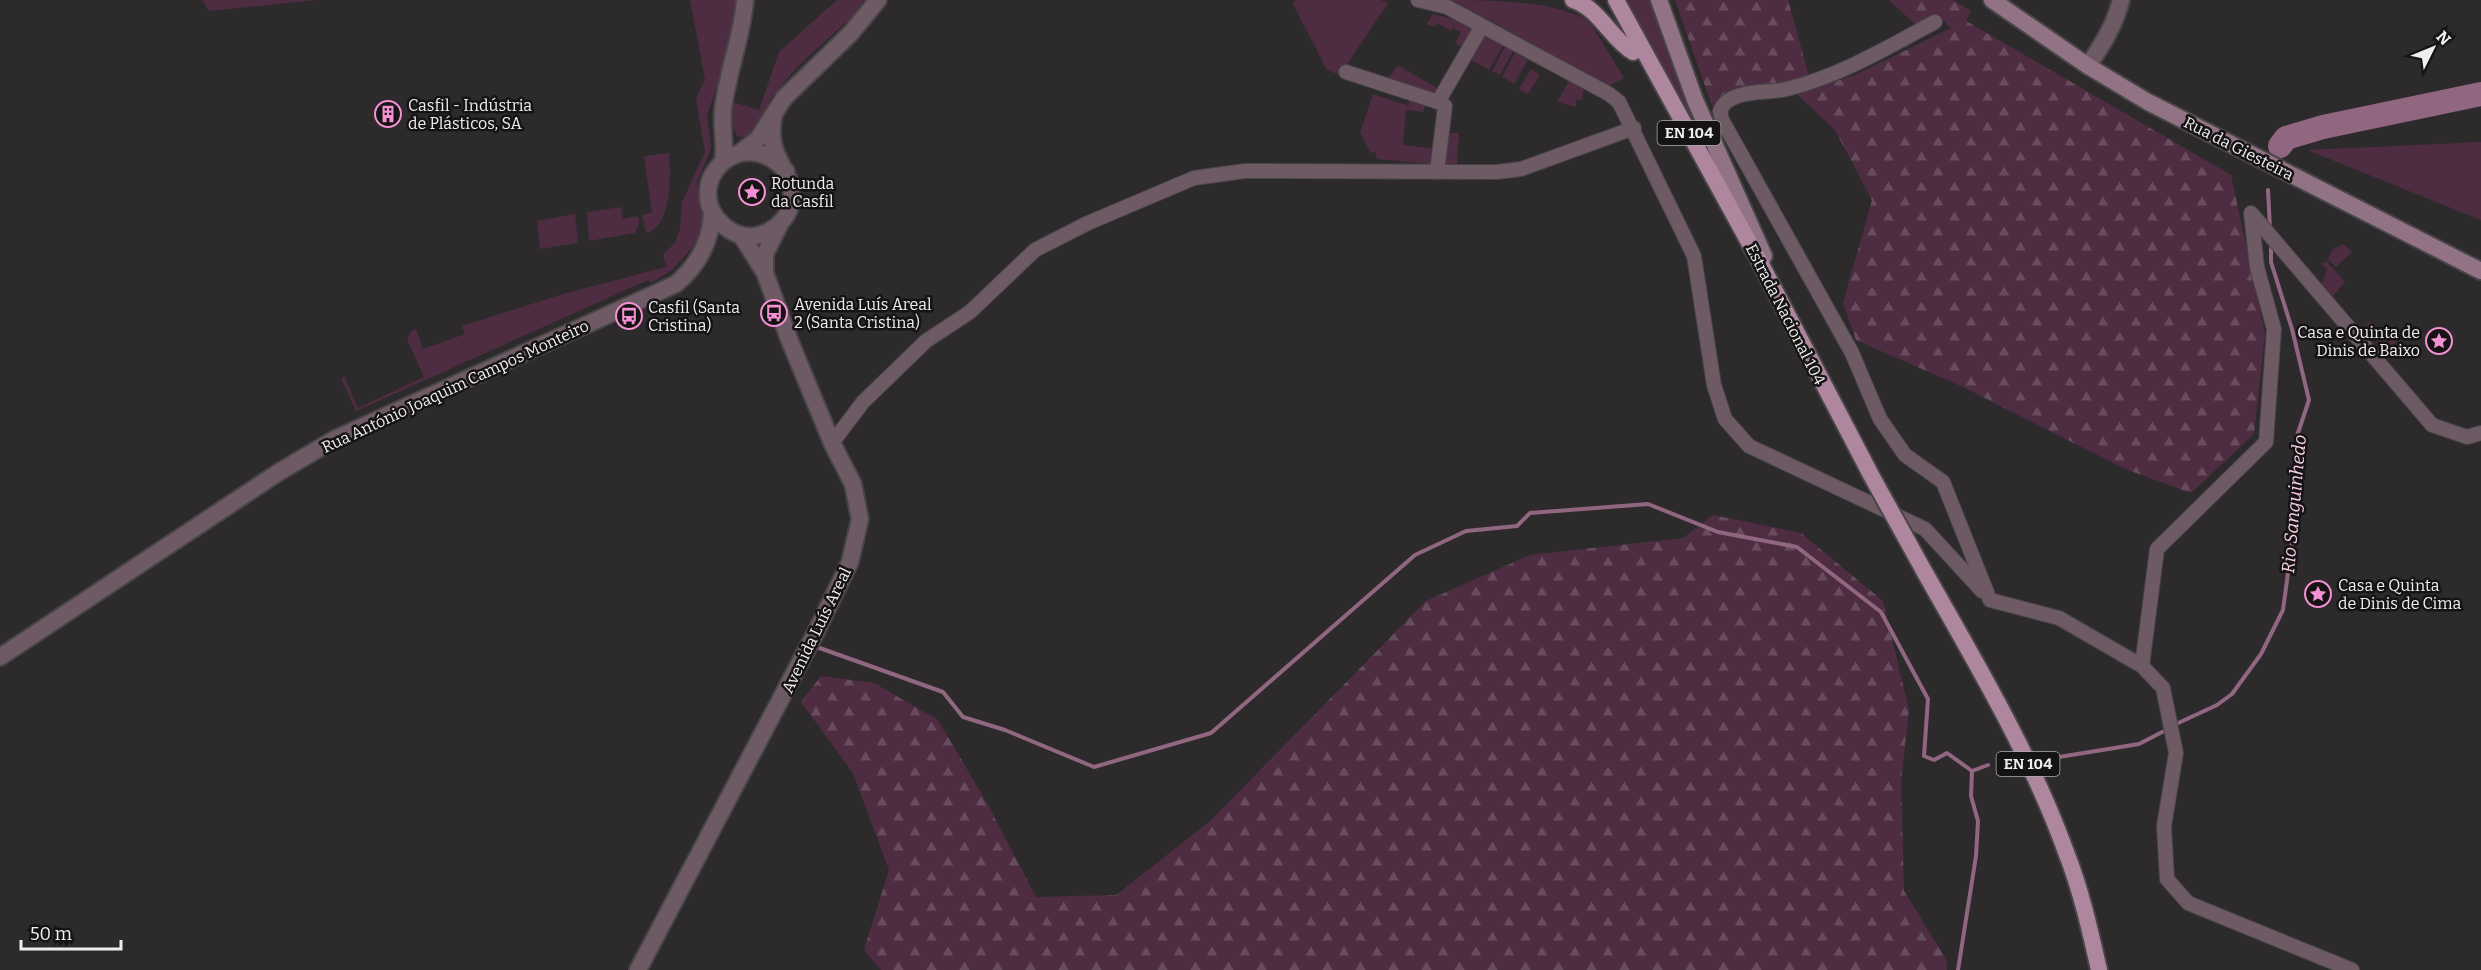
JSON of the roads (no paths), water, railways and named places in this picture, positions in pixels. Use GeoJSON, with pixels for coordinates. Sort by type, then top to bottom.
{"type":"FeatureCollection","features":[{"type":"Feature","properties":{"kind":"main road"},"geometry":{"type":"LineString","coordinates":[[1573,0],[1602,20],[1620,45],[1633,52]]}},
{"type":"Feature","properties":{"kind":"main road","name":"Estrada Nacional 104"},"geometry":{"type":"LineString","coordinates":[[1604,0],[1758,279],[1826,392]]}},
{"type":"Feature","properties":{"kind":"main road","name":"Estrada Nacional 104"},"geometry":{"type":"LineString","coordinates":[[1616,0],[1762,266],[1826,392]]}},
{"type":"Feature","properties":{"kind":"main road"},"geometry":{"type":"LineString","coordinates":[[1659,0],[1695,100],[1765,257],[1762,266]]}},
{"type":"Feature","properties":{"kind":"main road","name":"Rua da Giesteira"},"geometry":{"type":"LineString","coordinates":[[1996,3],[2088,66],[2148,102],[2481,272]]}},
{"type":"Feature","properties":{"kind":"main road","name":"EN 104"},"geometry":{"type":"LineString","coordinates":[[1826,392],[2000,707],[2044,796],[2070,863],[2086,913],[2099,970]]}},
{"type":"Feature","properties":{"kind":"street"},"geometry":{"type":"LineString","coordinates":[[723,161],[726,144],[722,113],[743,24],[745,0]]}},
{"type":"Feature","properties":{"kind":"street"},"geometry":{"type":"LineString","coordinates":[[774,114],[774,145],[791,184],[792,198],[789,211],[781,223],[763,234],[739,234],[727,229],[712,213],[708,199],[709,185],[714,172],[723,161],[741,152],[758,139],[784,98],[851,33],[878,0]]}},
{"type":"Feature","properties":{"kind":"street"},"geometry":{"type":"LineString","coordinates":[[1418,0],[1447,7],[1609,94],[1619,102],[1634,128],[1694,256],[1714,385],[1725,419],[1749,446],[1925,529],[1990,600],[2059,618],[2142,666],[2163,688],[2176,753],[2164,826],[2167,879],[2188,903],[2352,970]]}},
{"type":"Feature","properties":{"kind":"street"},"geometry":{"type":"LineString","coordinates":[[2088,66],[2105,42],[2117,16],[2121,0]]}},
{"type":"Feature","properties":{"kind":"street"},"geometry":{"type":"LineString","coordinates":[[1935,22],[1864,60],[1788,89],[1735,97],[1726,101],[1720,111],[1722,120],[1852,353],[1880,419],[1905,455],[1942,482],[1990,600]]}},
{"type":"Feature","properties":{"kind":"street"},"geometry":{"type":"LineString","coordinates":[[1437,172],[1447,107],[1482,26]]}},
{"type":"Feature","properties":{"kind":"street"},"geometry":{"type":"LineString","coordinates":[[1346,72],[1447,107]]}},
{"type":"Feature","properties":{"kind":"street"},"geometry":{"type":"LineString","coordinates":[[832,443],[863,402],[926,341],[970,312],[1035,250],[1088,223],[1194,178],[1245,171],[1497,172],[1521,170],[1634,128]]}},
{"type":"Feature","properties":{"kind":"street"},"geometry":{"type":"LineString","coordinates":[[741,152],[766,155],[786,171]]}},
{"type":"Feature","properties":{"kind":"street","name":"Rua António Joaquim Campos Monteiro"},"geometry":{"type":"LineString","coordinates":[[0,657],[279,472],[335,439],[667,289],[684,277],[700,257],[710,237],[712,213]]}},
{"type":"Feature","properties":{"kind":"street"},"geometry":{"type":"LineString","coordinates":[[2142,666],[2157,549],[2266,442],[2274,329],[2257,267],[2251,213],[2432,425],[2467,437],[2481,433]]}},
{"type":"Feature","properties":{"kind":"street","name":"Avenida Luís Areal"},"geometry":{"type":"LineString","coordinates":[[765,273],[765,254],[781,223]]}},
{"type":"Feature","properties":{"kind":"street","name":"Rua António Joaquim Campos Monteiro"},"geometry":{"type":"LineString","coordinates":[[700,257],[739,234]]}},
{"type":"Feature","properties":{"kind":"street","name":"Avenida Luís Areal"},"geometry":{"type":"LineString","coordinates":[[638,970],[789,687],[850,562],[860,519],[853,484],[832,443],[789,339],[765,273],[739,234]]}},
{"type":"Feature","properties":{"kind":"waterway","name":"Rio Sanguinhedo"},"geometry":{"type":"LineString","coordinates":[[2280,146],[2286,138],[2323,127],[2481,94]]}},
{"type":"Feature","properties":{"kind":"waterway","name":"Rio Sanguinhedo"},"geometry":{"type":"LineString","coordinates":[[2268,190],[2270,228]]}},
{"type":"Feature","properties":{"kind":"waterway","name":"Rio Sanguinhedo"},"geometry":{"type":"LineString","coordinates":[[2174,725],[2217,705],[2232,694],[2261,654],[2283,610],[2296,513],[2297,436],[2309,400],[2292,329],[2271,262],[2271,241]]}},
{"type":"Feature","properties":{"kind":"waterway"},"geometry":{"type":"LineString","coordinates":[[814,646],[943,692],[963,717],[1005,730],[1094,767],[1211,733],[1415,555],[1466,531],[1517,526],[1530,513],[1648,504],[1718,532],[1797,547],[1881,612],[1928,699],[1924,756],[1934,760],[1947,753],[1972,771]]}},
{"type":"Feature","properties":{"kind":"waterway","name":"Rio Sanguinhedo"},"geometry":{"type":"LineString","coordinates":[[2059,757],[2139,744],[2168,729]]}},
{"type":"Feature","properties":{"kind":"waterway","name":"Rio Sanguinhedo"},"geometry":{"type":"LineString","coordinates":[[1958,970],[1976,856],[1978,821],[1971,796],[1972,771],[1988,765]]}},
{"type":"Feature","properties":{"kind":"place","name":"Casfil - Indústria de Plásticos, SA"},"geometry":{"type":"Point","coordinates":[388,114]}},
{"type":"Feature","properties":{"kind":"place","name":"Rotunda da Casfil"},"geometry":{"type":"Point","coordinates":[752,192]}},
{"type":"Feature","properties":{"kind":"place","name":"Avenida Luís Areal 2 (Santa Cristina)"},"geometry":{"type":"Point","coordinates":[774,313]}},
{"type":"Feature","properties":{"kind":"place","name":"Casfil (Santa Cristina)"},"geometry":{"type":"Point","coordinates":[629,316]}},
{"type":"Feature","properties":{"kind":"place","name":"Casa e Quinta de Dinis de Baixo"},"geometry":{"type":"Point","coordinates":[2439,341]}},
{"type":"Feature","properties":{"kind":"place","name":"Casa e Quinta de Dinis de Cima"},"geometry":{"type":"Point","coordinates":[2318,594]}}]}
